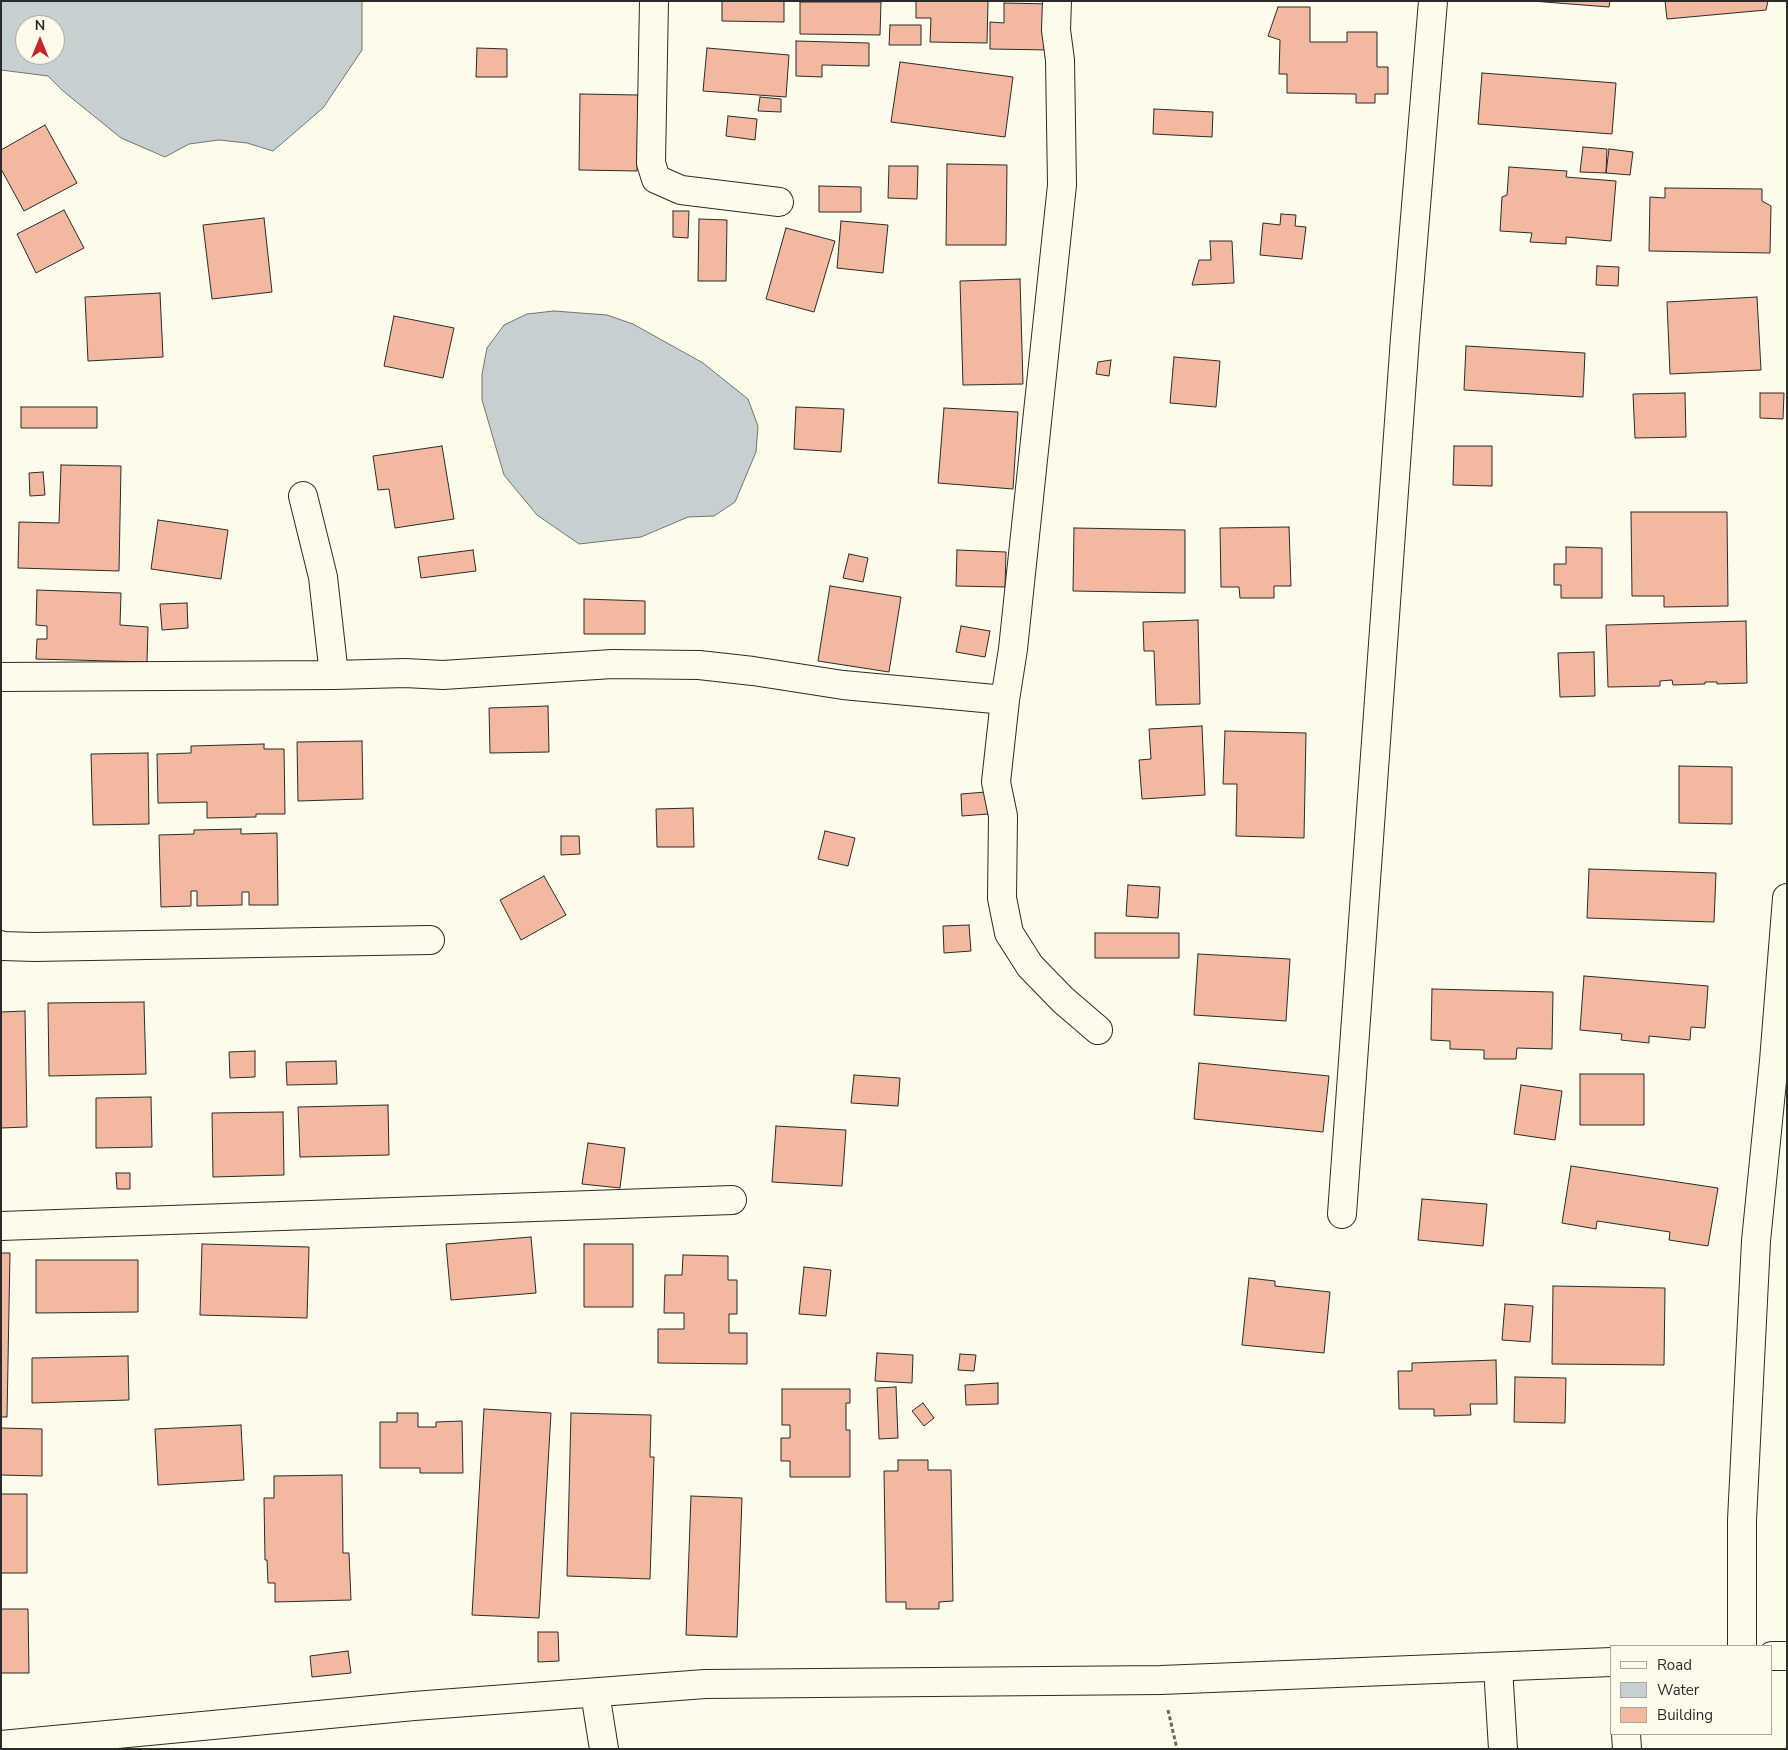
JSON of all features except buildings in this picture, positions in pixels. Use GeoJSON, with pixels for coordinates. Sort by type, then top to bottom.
{"type":"FeatureCollection","features":[{"type":"Feature","properties":{"kind":"street"},"geometry":{"type":"LineString","coordinates":[[654,1],[651,163],[656,179],[680,190],[778,202]]}},
{"type":"Feature","properties":{"kind":"street"},"geometry":{"type":"LineString","coordinates":[[1057,1],[1056,30],[1060,60],[1062,185],[1014,639],[996,782],[1003,816],[1002,898],[1009,933],[1030,966],[1063,1000],[1098,1030]]}},
{"type":"Feature","properties":{"kind":"street"},"geometry":{"type":"LineString","coordinates":[[1342,1214],[1406,338],[1433,1]]}},
{"type":"Feature","properties":{"kind":"street"},"geometry":{"type":"LineString","coordinates":[[303,496],[323,577],[334,675]]}},
{"type":"Feature","properties":{"kind":"street"},"geometry":{"type":"LineString","coordinates":[[1,678],[405,673],[443,675],[612,664],[699,665],[753,670],[843,685],[1005,700]]}},
{"type":"Feature","properties":{"kind":"street"},"geometry":{"type":"LineString","coordinates":[[1742,1645],[1742,1520],[1756,1241],[1774,1060],[1787,898]]}},
{"type":"Feature","properties":{"kind":"street"},"geometry":{"type":"LineString","coordinates":[[1,945],[34,947],[430,940]]}},
{"type":"Feature","properties":{"kind":"street"},"geometry":{"type":"LineString","coordinates":[[1,1226],[732,1200]]}},
{"type":"Feature","properties":{"kind":"street"},"geometry":{"type":"LineString","coordinates":[[1773,1656],[1787,1656]]}},
{"type":"Feature","properties":{"kind":"street"},"geometry":{"type":"LineString","coordinates":[[1,1745],[414,1706],[705,1684],[1161,1680],[1610,1662]]}},
{"type":"Feature","properties":{"kind":"street"},"geometry":{"type":"LineString","coordinates":[[1498,1666],[1503,1749]]}},
{"type":"Feature","properties":{"kind":"street"},"geometry":{"type":"LineString","coordinates":[[595,1693],[604,1749]]}},
{"type":"Feature","properties":{"kind":"street"},"geometry":{"type":"LineString","coordinates":[[1626,1735],[1627,1749]]}},
{"type":"Feature","properties":{"kind":"path"},"geometry":{"type":"LineString","coordinates":[[1161,1680],[1176,1749]]}},
{"type":"Feature","properties":{"kind":"water"},"geometry":{"type":"Polygon","coordinates":[[[1,1],[362,1],[362,50],[323,108],[273,151],[247,143],[219,140],[189,144],[165,157],[121,138],[63,91],[48,76],[1,70],[1,1]]]}},
{"type":"Feature","properties":{"kind":"water"},"geometry":{"type":"Polygon","coordinates":[[[554,311],[607,315],[633,324],[703,363],[748,399],[758,426],[756,452],[735,502],[714,516],[688,517],[641,537],[579,544],[537,515],[504,475],[482,400],[482,374],[487,348],[504,325],[527,314],[554,311]]]}}]}
